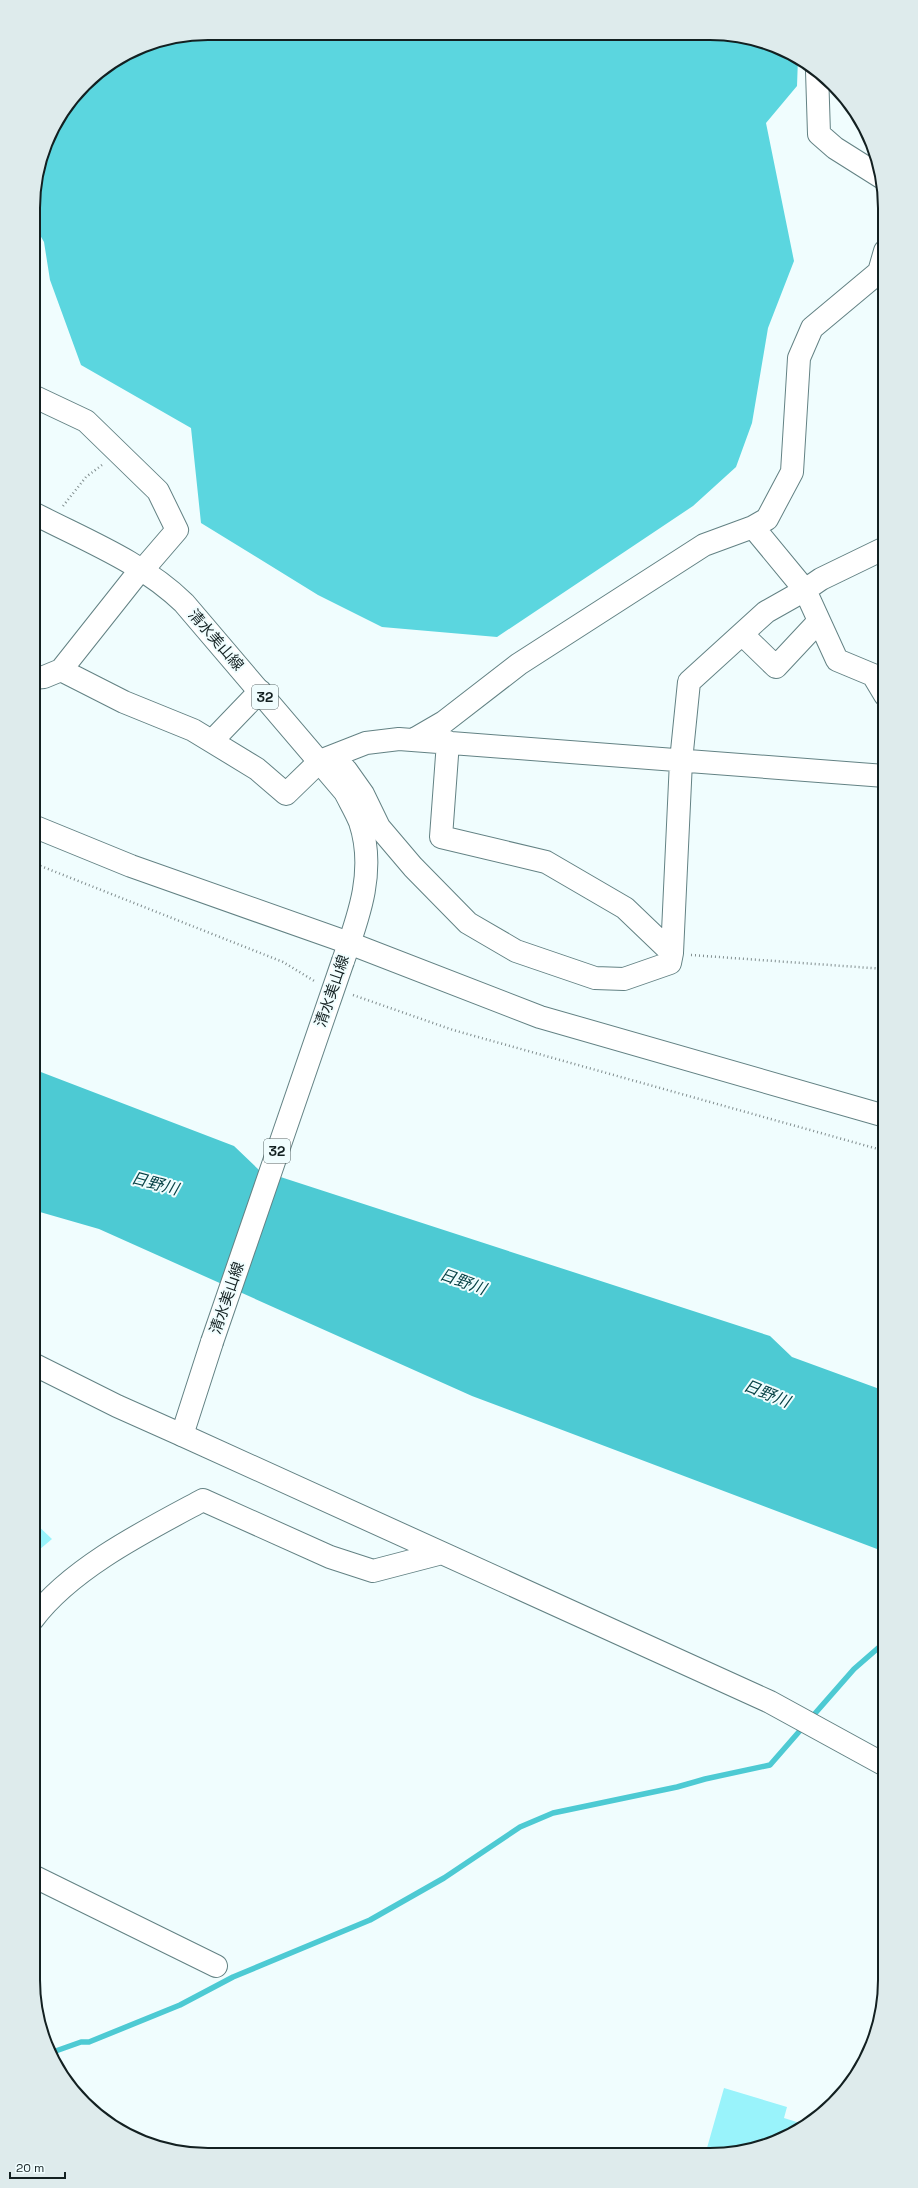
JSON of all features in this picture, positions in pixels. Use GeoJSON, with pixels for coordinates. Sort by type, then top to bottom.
{"type":"FeatureCollection","features":[{"type":"Feature","properties":{"kind":"street"},"geometry":{"type":"LineString","coordinates":[[817,79],[819,134],[835,148],[874,173]]}},
{"type":"Feature","properties":{"kind":"street"},"geometry":{"type":"LineString","coordinates":[[413,740],[444,722],[518,664],[704,546],[753,527],[767,519],[792,472],[799,358],[812,328],[878,276]]}},
{"type":"Feature","properties":{"kind":"street"},"geometry":{"type":"LineString","coordinates":[[40,399],[86,421],[158,491],[177,530],[143,567],[61,670],[40,677]]}},
{"type":"Feature","properties":{"kind":"street","name":"清水美山線"},"geometry":{"type":"LineString","coordinates":[[40,516],[143,567],[165,584],[184,603],[320,761],[348,798],[360,823],[367,860],[365,894],[212,1342],[182,1435]]}},
{"type":"Feature","properties":{"kind":"street"},"geometry":{"type":"LineString","coordinates":[[753,527],[805,590],[837,660],[873,675],[878,683]]}},
{"type":"Feature","properties":{"kind":"street"},"geometry":{"type":"LineString","coordinates":[[320,761],[346,770],[363,794],[379,827],[414,867],[468,923],[516,951],[595,978],[624,978],[670,963],[672,953],[681,761],[689,682],[766,612],[805,590],[821,579],[878,551]]}},
{"type":"Feature","properties":{"kind":"street"},"geometry":{"type":"LineString","coordinates":[[742,634],[776,667],[819,621]]}},
{"type":"Feature","properties":{"kind":"street"},"geometry":{"type":"LineString","coordinates":[[61,670],[124,702],[193,730],[257,770],[286,794],[320,761],[366,743],[399,738],[878,775]]}},
{"type":"Feature","properties":{"kind":"street"},"geometry":{"type":"LineString","coordinates":[[212,741],[260,691]]}},
{"type":"Feature","properties":{"kind":"street"},"geometry":{"type":"LineString","coordinates":[[448,742],[441,837],[546,862],[625,908],[672,953]]}},
{"type":"Feature","properties":{"kind":"street"},"geometry":{"type":"LineString","coordinates":[[40,829],[346,952],[540,1018],[878,1114]]}},
{"type":"Feature","properties":{"kind":"street"},"geometry":{"type":"LineString","coordinates":[[40,1368],[117,1406],[770,1702],[878,1761]]}},
{"type":"Feature","properties":{"kind":"street"},"geometry":{"type":"LineString","coordinates":[[40,1610],[70,1582],[122,1544],[203,1500],[330,1557],[373,1571],[442,1553]]}},
{"type":"Feature","properties":{"kind":"street"},"geometry":{"type":"LineString","coordinates":[[40,1879],[216,1966]]}},
{"type":"Feature","properties":{"kind":"path"},"geometry":{"type":"LineString","coordinates":[[60,510],[86,477],[118,453]]}},
{"type":"Feature","properties":{"kind":"path"},"geometry":{"type":"LineString","coordinates":[[40,866],[283,962],[317,983]]}},
{"type":"Feature","properties":{"kind":"path"},"geometry":{"type":"LineString","coordinates":[[672,953],[878,968]]}},
{"type":"Feature","properties":{"kind":"path"},"geometry":{"type":"LineString","coordinates":[[347,993],[453,1030],[878,1149]]}},
{"type":"Feature","properties":{"kind":"shaded area"},"geometry":{"type":"Polygon","coordinates":[[[197,40],[721,40],[743,43],[764,49],[785,57],[798,64],[797,86],[766,123],[794,261],[768,328],[752,423],[736,467],[693,506],[497,637],[382,627],[318,595],[201,523],[191,428],[81,365],[50,280],[44,242],[40,235],[40,197],[43,175],[57,133],[68,114],[89,89],[114,68],[133,57],[175,43],[197,40]]]}},
{"type":"Feature","properties":{"kind":"water","name":"日野川"},"geometry":{"type":"Polygon","coordinates":[[[40,1072],[234,1146],[259,1170],[770,1336],[792,1357],[878,1388],[878,1549],[472,1396],[99,1229],[40,1212],[40,1072]]]}},
{"type":"Feature","properties":{"kind":"building"},"geometry":{"type":"Polygon","coordinates":[[[40,1528],[52,1539],[40,1549],[40,1528]]]}},
{"type":"Feature","properties":{"kind":"building"},"geometry":{"type":"Polygon","coordinates":[[[724,2088],[787,2107],[784,2118],[799,2123],[775,2135],[743,2145],[707,2148],[724,2088]]]}},
{"type":"Feature","properties":{"kind":"waterway"},"geometry":{"type":"LineString","coordinates":[[811,1718],[854,1669],[878,1648]]}},
{"type":"Feature","properties":{"kind":"waterway"},"geometry":{"type":"LineString","coordinates":[[55,2051],[81,2042],[89,2042],[180,2005],[233,1977],[370,1920],[444,1878],[520,1827],[553,1813],[677,1787],[705,1779],[770,1765],[804,1726]]}}]}
